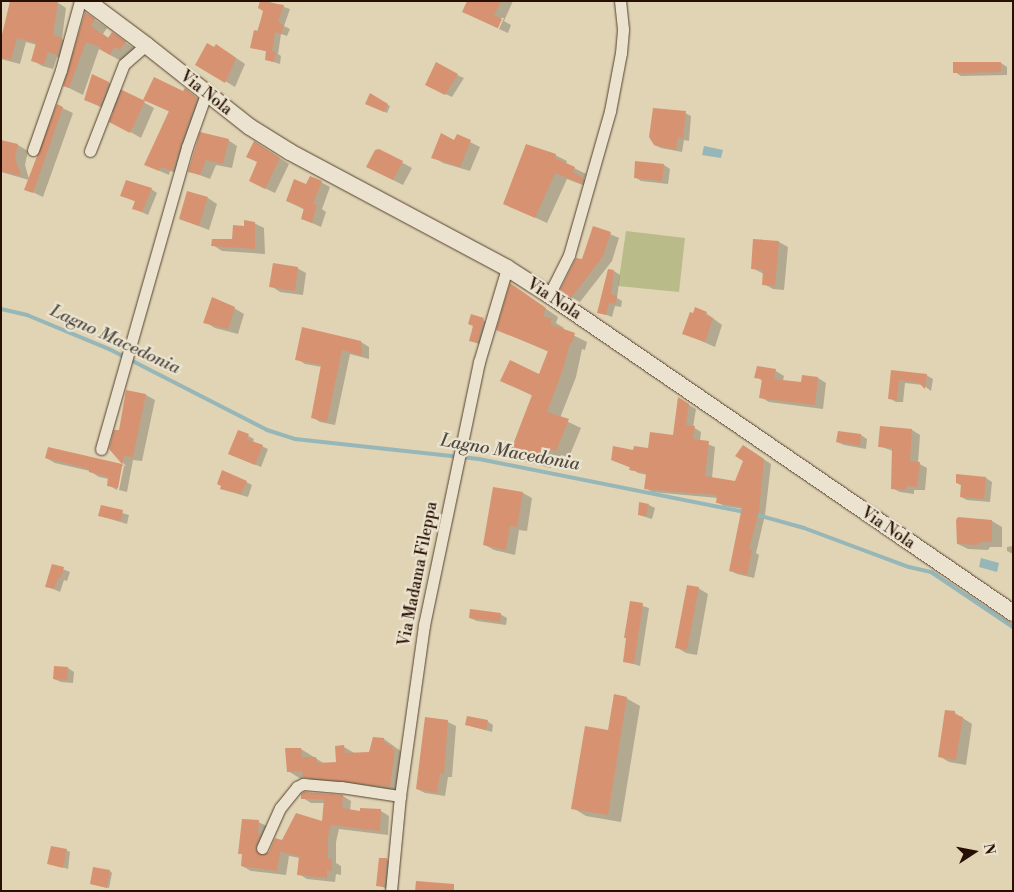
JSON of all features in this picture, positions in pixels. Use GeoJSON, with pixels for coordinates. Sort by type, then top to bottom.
{"type":"FeatureCollection","features":[{"type":"Feature","properties":{"kind":"street"},"geometry":{"type":"LineString","coordinates":[[34,150],[61,70],[80,1]]}},
{"type":"Feature","properties":{"kind":"street","name":"Via Nola"},"geometry":{"type":"LineString","coordinates":[[87,1],[250,127],[290,152],[506,268],[549,295],[1013,613]]}},
{"type":"Feature","properties":{"kind":"street"},"geometry":{"type":"LineString","coordinates":[[549,295],[568,255],[610,110],[621,53],[623,29],[620,1]]}},
{"type":"Feature","properties":{"kind":"street"},"geometry":{"type":"LineString","coordinates":[[90,151],[124,64],[146,45]]}},
{"type":"Feature","properties":{"kind":"street"},"geometry":{"type":"LineString","coordinates":[[101,449],[187,147],[206,94]]}},
{"type":"Feature","properties":{"kind":"street","name":"Via Madama Fileppa"},"geometry":{"type":"LineString","coordinates":[[391,891],[400,796],[422,634],[479,362],[506,268]]}},
{"type":"Feature","properties":{"kind":"street"},"geometry":{"type":"LineString","coordinates":[[262,848],[280,808],[297,787],[303,784],[341,787],[400,796]]}},
{"type":"Feature","properties":{"kind":"green space"},"geometry":{"type":"Polygon","coordinates":[[[626,231],[685,238],[679,292],[618,286],[626,231]]]}},
{"type":"Feature","properties":{"kind":"water"},"geometry":{"type":"Polygon","coordinates":[[[704,146],[723,150],[721,158],[702,155],[704,146]]]}},
{"type":"Feature","properties":{"kind":"water"},"geometry":{"type":"Polygon","coordinates":[[[981,558],[999,563],[997,572],[979,567],[981,558]]]}},
{"type":"Feature","properties":{"kind":"building"},"geometry":{"type":"Polygon","coordinates":[[[10,1],[58,1],[53,35],[62,38],[57,55],[48,52],[44,65],[31,61],[36,43],[17,38],[11,60],[1,58],[1,39],[10,1]]]}},
{"type":"Feature","properties":{"kind":"building"},"geometry":{"type":"Polygon","coordinates":[[[260,1],[284,5],[278,22],[284,25],[281,34],[275,32],[272,51],[276,52],[274,62],[265,60],[266,51],[250,48],[254,30],[258,31],[263,11],[258,8],[260,1]]]}},
{"type":"Feature","properties":{"kind":"building"},"geometry":{"type":"Polygon","coordinates":[[[467,1],[501,1],[494,15],[502,19],[498,28],[462,12],[467,1]]]}},
{"type":"Feature","properties":{"kind":"building"},"geometry":{"type":"Polygon","coordinates":[[[85,12],[95,19],[91,26],[108,38],[112,32],[126,42],[120,50],[115,47],[110,55],[100,49],[100,47],[86,42],[69,88],[63,86],[85,12]]]}},
{"type":"Feature","properties":{"kind":"building"},"geometry":{"type":"Polygon","coordinates":[[[207,43],[214,47],[216,44],[236,58],[225,83],[195,65],[207,43]]]}},
{"type":"Feature","properties":{"kind":"building"},"geometry":{"type":"Polygon","coordinates":[[[436,62],[458,74],[445,95],[425,85],[436,62]]]}},
{"type":"Feature","properties":{"kind":"building"},"geometry":{"type":"Polygon","coordinates":[[[953,62],[1001,62],[1001,72],[953,73],[953,62]]]}},
{"type":"Feature","properties":{"kind":"building"},"geometry":{"type":"Polygon","coordinates":[[[92,74],[109,82],[100,106],[84,100],[92,74]]]}},
{"type":"Feature","properties":{"kind":"building"},"geometry":{"type":"Polygon","coordinates":[[[154,77],[183,91],[185,88],[197,98],[172,171],[161,167],[159,171],[144,165],[169,111],[143,100],[154,77]]]}},
{"type":"Feature","properties":{"kind":"building"},"geometry":{"type":"Polygon","coordinates":[[[122,90],[145,101],[130,133],[109,122],[122,90]]]}},
{"type":"Feature","properties":{"kind":"building"},"geometry":{"type":"Polygon","coordinates":[[[370,93],[388,104],[384,112],[365,104],[370,93]]]}},
{"type":"Feature","properties":{"kind":"building"},"geometry":{"type":"Polygon","coordinates":[[[57,104],[63,107],[33,193],[24,190],[57,104]]]}},
{"type":"Feature","properties":{"kind":"building"},"geometry":{"type":"Polygon","coordinates":[[[653,108],[686,111],[683,138],[678,137],[676,150],[654,145],[649,137],[653,108]]]}},
{"type":"Feature","properties":{"kind":"building"},"geometry":{"type":"Polygon","coordinates":[[[200,132],[229,139],[223,164],[206,160],[200,175],[188,172],[200,132]]]}},
{"type":"Feature","properties":{"kind":"building"},"geometry":{"type":"Polygon","coordinates":[[[441,133],[454,140],[457,134],[471,140],[460,167],[431,158],[441,133]]]}},
{"type":"Feature","properties":{"kind":"building"},"geometry":{"type":"Polygon","coordinates":[[[1,140],[18,144],[15,158],[21,176],[1,171],[1,140]]]}},
{"type":"Feature","properties":{"kind":"building"},"geometry":{"type":"Polygon","coordinates":[[[254,141],[280,158],[265,189],[249,181],[257,162],[246,157],[254,141]]]}},
{"type":"Feature","properties":{"kind":"building"},"geometry":{"type":"Polygon","coordinates":[[[526,144],[556,154],[555,158],[575,167],[573,172],[583,178],[582,184],[555,173],[535,218],[503,204],[526,144]]]}},
{"type":"Feature","properties":{"kind":"building"},"geometry":{"type":"Polygon","coordinates":[[[379,149],[403,161],[393,180],[366,167],[375,150],[379,149]]]}},
{"type":"Feature","properties":{"kind":"building"},"geometry":{"type":"Polygon","coordinates":[[[635,161],[664,164],[662,181],[634,178],[635,161]]]}},
{"type":"Feature","properties":{"kind":"building"},"geometry":{"type":"Polygon","coordinates":[[[310,176],[322,181],[313,204],[317,205],[312,223],[301,219],[304,208],[286,201],[294,179],[306,184],[310,176]]]}},
{"type":"Feature","properties":{"kind":"building"},"geometry":{"type":"Polygon","coordinates":[[[126,180],[152,188],[142,212],[132,209],[135,201],[120,196],[126,180]]]}},
{"type":"Feature","properties":{"kind":"building"},"geometry":{"type":"Polygon","coordinates":[[[187,191],[208,197],[199,226],[179,219],[187,191]]]}},
{"type":"Feature","properties":{"kind":"building"},"geometry":{"type":"Polygon","coordinates":[[[244,220],[255,222],[255,249],[211,246],[212,239],[232,239],[233,225],[244,226],[244,220]]]}},
{"type":"Feature","properties":{"kind":"building"},"geometry":{"type":"Polygon","coordinates":[[[593,226],[611,232],[603,256],[571,298],[560,290],[576,258],[582,259],[593,226]]]}},
{"type":"Feature","properties":{"kind":"building"},"geometry":{"type":"Polygon","coordinates":[[[753,239],[779,241],[775,286],[762,285],[763,270],[751,269],[753,239]]]}},
{"type":"Feature","properties":{"kind":"building"},"geometry":{"type":"Polygon","coordinates":[[[273,263],[298,267],[295,291],[269,287],[273,263]]]}},
{"type":"Feature","properties":{"kind":"building"},"geometry":{"type":"Polygon","coordinates":[[[608,269],[614,270],[611,294],[617,296],[615,304],[609,303],[606,315],[597,313],[608,269]]]}},
{"type":"Feature","properties":{"kind":"building"},"geometry":{"type":"Polygon","coordinates":[[[510,283],[546,308],[543,316],[552,319],[550,324],[575,333],[547,412],[569,419],[556,451],[548,449],[546,457],[540,456],[538,461],[509,455],[532,395],[500,381],[510,360],[539,374],[548,351],[496,330],[510,283]]]}},
{"type":"Feature","properties":{"kind":"building"},"geometry":{"type":"Polygon","coordinates":[[[212,297],[235,307],[228,329],[203,323],[212,297]]]}},
{"type":"Feature","properties":{"kind":"building"},"geometry":{"type":"Polygon","coordinates":[[[695,307],[707,312],[705,315],[713,318],[705,342],[682,334],[690,312],[693,313],[695,307]]]}},
{"type":"Feature","properties":{"kind":"building"},"geometry":{"type":"Polygon","coordinates":[[[471,314],[484,318],[477,343],[469,341],[473,326],[468,324],[471,314]]]}},
{"type":"Feature","properties":{"kind":"building"},"geometry":{"type":"Polygon","coordinates":[[[302,327],[361,341],[362,356],[342,350],[327,422],[311,418],[321,365],[295,360],[302,327]]]}},
{"type":"Feature","properties":{"kind":"building"},"geometry":{"type":"Polygon","coordinates":[[[757,366],[776,369],[774,379],[801,382],[802,375],[818,377],[815,405],[759,398],[762,379],[754,378],[757,366]]]}},
{"type":"Feature","properties":{"kind":"building"},"geometry":{"type":"Polygon","coordinates":[[[891,370],[927,374],[925,389],[919,383],[899,380],[897,400],[888,399],[891,370]]]}},
{"type":"Feature","properties":{"kind":"building"},"geometry":{"type":"Polygon","coordinates":[[[126,390],[146,394],[133,457],[124,456],[118,488],[107,486],[108,477],[89,472],[89,469],[45,458],[48,447],[122,464],[109,449],[114,430],[119,430],[126,390]]]}},
{"type":"Feature","properties":{"kind":"building"},"geometry":{"type":"Polygon","coordinates":[[[678,397],[689,404],[686,425],[695,426],[693,439],[709,441],[705,476],[735,481],[743,461],[735,456],[743,445],[764,459],[759,511],[749,549],[752,550],[747,575],[729,571],[742,507],[716,503],[717,495],[644,489],[645,473],[629,470],[630,467],[611,460],[613,446],[633,450],[634,446],[648,448],[650,432],[673,435],[678,397]]]}},
{"type":"Feature","properties":{"kind":"building"},"geometry":{"type":"Polygon","coordinates":[[[880,426],[912,429],[910,461],[920,462],[917,487],[907,486],[906,490],[891,489],[892,448],[878,447],[880,426]]]}},
{"type":"Feature","properties":{"kind":"building"},"geometry":{"type":"Polygon","coordinates":[[[238,430],[249,434],[247,439],[263,445],[255,465],[228,454],[238,430]]]}},
{"type":"Feature","properties":{"kind":"building"},"geometry":{"type":"Polygon","coordinates":[[[838,431],[861,434],[860,446],[836,442],[838,431]]]}},
{"type":"Feature","properties":{"kind":"building"},"geometry":{"type":"Polygon","coordinates":[[[222,470],[247,481],[241,494],[220,489],[221,486],[217,484],[222,470]]]}},
{"type":"Feature","properties":{"kind":"building"},"geometry":{"type":"Polygon","coordinates":[[[956,474],[986,477],[984,499],[960,497],[961,484],[956,483],[956,474]]]}},
{"type":"Feature","properties":{"kind":"building"},"geometry":{"type":"Polygon","coordinates":[[[493,487],[523,492],[517,527],[510,526],[506,550],[483,545],[493,487]]]}},
{"type":"Feature","properties":{"kind":"building"},"geometry":{"type":"Polygon","coordinates":[[[639,502],[649,504],[646,516],[638,515],[639,502]]]}},
{"type":"Feature","properties":{"kind":"building"},"geometry":{"type":"Polygon","coordinates":[[[101,505],[123,510],[121,521],[98,516],[101,505]]]}},
{"type":"Feature","properties":{"kind":"building"},"geometry":{"type":"Polygon","coordinates":[[[958,517],[992,520],[992,542],[980,542],[978,545],[957,544],[956,520],[958,517]]]}},
{"type":"Feature","properties":{"kind":"building"},"geometry":{"type":"Polygon","coordinates":[[[52,564],[64,567],[61,578],[58,578],[54,589],[45,587],[52,564]]]}},
{"type":"Feature","properties":{"kind":"building"},"geometry":{"type":"Polygon","coordinates":[[[687,585],[699,587],[687,650],[675,648],[687,585]]]}},
{"type":"Feature","properties":{"kind":"building"},"geometry":{"type":"Polygon","coordinates":[[[630,601],[643,603],[634,664],[623,662],[626,638],[624,638],[630,601]]]}},
{"type":"Feature","properties":{"kind":"building"},"geometry":{"type":"Polygon","coordinates":[[[470,609],[501,613],[500,622],[469,618],[470,609]]]}},
{"type":"Feature","properties":{"kind":"building"},"geometry":{"type":"Polygon","coordinates":[[[54,666],[68,667],[67,680],[53,679],[54,666]]]}},
{"type":"Feature","properties":{"kind":"building"},"geometry":{"type":"Polygon","coordinates":[[[614,694],[627,697],[608,815],[571,809],[585,726],[608,730],[614,694]]]}},
{"type":"Feature","properties":{"kind":"building"},"geometry":{"type":"Polygon","coordinates":[[[945,710],[955,711],[955,715],[963,717],[956,760],[938,757],[945,710]]]}},
{"type":"Feature","properties":{"kind":"building"},"geometry":{"type":"Polygon","coordinates":[[[467,716],[488,720],[486,730],[465,725],[467,716]]]}},
{"type":"Feature","properties":{"kind":"building"},"geometry":{"type":"Polygon","coordinates":[[[425,717],[448,720],[444,774],[440,773],[437,793],[416,789],[425,717]]]}},
{"type":"Feature","properties":{"kind":"building"},"geometry":{"type":"Polygon","coordinates":[[[373,737],[384,738],[384,742],[387,745],[393,746],[392,750],[395,750],[390,787],[303,777],[302,771],[287,772],[285,748],[301,748],[302,757],[316,757],[317,763],[336,762],[335,746],[344,745],[345,753],[369,752],[373,737]]]}},
{"type":"Feature","properties":{"kind":"building"},"geometry":{"type":"Polygon","coordinates":[[[304,792],[343,795],[342,808],[360,811],[360,808],[381,809],[380,831],[331,825],[328,837],[328,859],[332,859],[332,871],[327,870],[327,878],[297,875],[299,856],[280,852],[277,871],[241,866],[242,854],[238,854],[242,819],[259,820],[258,834],[260,835],[255,849],[262,855],[269,852],[275,838],[282,840],[296,813],[322,821],[324,799],[301,799],[301,794],[304,792]]]}},
{"type":"Feature","properties":{"kind":"building"},"geometry":{"type":"Polygon","coordinates":[[[51,846],[67,849],[63,868],[47,864],[51,846]]]}},
{"type":"Feature","properties":{"kind":"building"},"geometry":{"type":"Polygon","coordinates":[[[379,858],[387,858],[384,887],[376,886],[379,858]]]}},
{"type":"Feature","properties":{"kind":"building"},"geometry":{"type":"Polygon","coordinates":[[[93,867],[110,870],[107,888],[90,884],[93,867]]]}},
{"type":"Feature","properties":{"kind":"building"},"geometry":{"type":"Polygon","coordinates":[[[416,881],[454,884],[454,891],[415,891],[416,881]]]}},
{"type":"Feature","properties":{"kind":"waterway","name":"Lagno Macedonia"},"geometry":{"type":"LineString","coordinates":[[1,309],[27,315],[111,350],[267,430],[295,439],[479,459],[744,512]]}},
{"type":"Feature","properties":{"kind":"waterway","name":"Lagno Macedonia"},"geometry":{"type":"LineString","coordinates":[[754,514],[804,528],[909,567],[931,572],[1013,627]]}}]}
